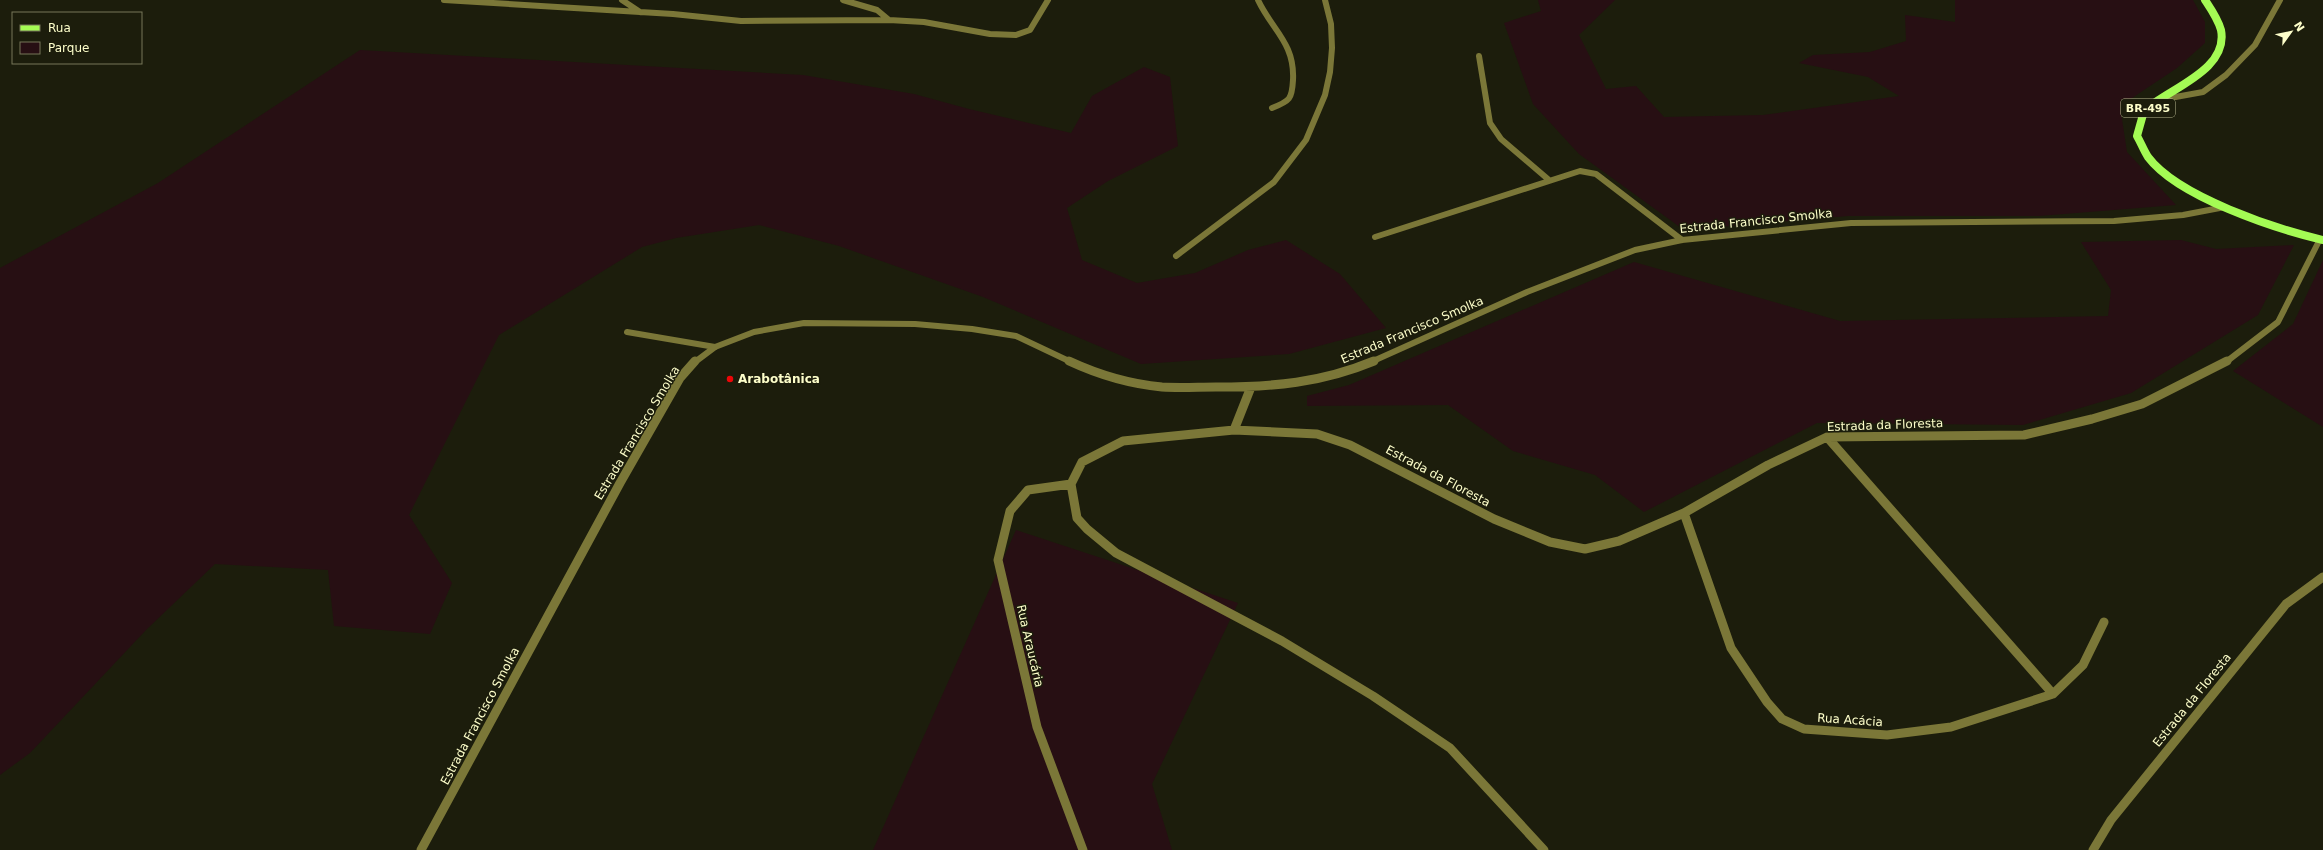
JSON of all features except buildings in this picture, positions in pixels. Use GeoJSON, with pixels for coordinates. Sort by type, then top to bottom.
{"type":"FeatureCollection","features":[{"type":"Feature","properties":{"kind":"main road","name":"BR-495"},"geometry":{"type":"LineString","coordinates":[[2205,0],[2214,14],[2221,33],[2220,50],[2204,70],[2143,112],[2137,127],[2141,149],[2151,161],[2171,178],[2195,193],[2225,207],[2276,226],[2322,239]]}},
{"type":"Feature","properties":{"kind":"street"},"geometry":{"type":"LineString","coordinates":[[444,0],[741,21],[889,20],[924,22],[990,34],[1016,35],[1030,30],[1048,0]]}},
{"type":"Feature","properties":{"kind":"street"},"geometry":{"type":"LineString","coordinates":[[622,0],[641,13]]}},
{"type":"Feature","properties":{"kind":"street"},"geometry":{"type":"LineString","coordinates":[[843,0],[877,10],[889,20]]}},
{"type":"Feature","properties":{"kind":"street"},"geometry":{"type":"LineString","coordinates":[[1258,0],[1292,57],[1292,95],[1285,103],[1272,108]]}},
{"type":"Feature","properties":{"kind":"street"},"geometry":{"type":"LineString","coordinates":[[1176,256],[1276,180],[1302,147],[1322,109],[1331,71],[1332,22],[1325,0]]}},
{"type":"Feature","properties":{"kind":"street"},"geometry":{"type":"LineString","coordinates":[[2160,100],[2203,92],[2226,75],[2255,44],[2280,0]]}},
{"type":"Feature","properties":{"kind":"street"},"geometry":{"type":"LineString","coordinates":[[1479,56],[1490,123],[1494,132],[1549,180]]}},
{"type":"Feature","properties":{"kind":"street"},"geometry":{"type":"LineString","coordinates":[[1375,237],[1549,180],[1588,170],[1596,174],[1682,240]]}},
{"type":"Feature","properties":{"kind":"street","name":"Estrada Francisco Smolka"},"geometry":{"type":"LineString","coordinates":[[421,850],[620,483],[680,378],[699,357],[715,347],[754,332],[804,323],[915,324],[972,329],[1016,336],[1094,373],[1161,386],[1251,387],[1301,382],[1347,372],[1424,340],[1527,292],[1635,250],[1682,240],[1851,223],[2114,221],[2183,215],[2225,207]]}},
{"type":"Feature","properties":{"kind":"street","name":"Estrada da Floresta"},"geometry":{"type":"LineString","coordinates":[[1070,484],[1082,462],[1124,441],[1234,430],[1317,434],[1350,445],[1494,520],[1557,544],[1585,549],[1619,541],[1684,513],[1768,465],[1827,437],[2024,435],[2092,419],[2142,404],[2223,364],[2278,322],[2322,239]]}},
{"type":"Feature","properties":{"kind":"street"},"geometry":{"type":"LineString","coordinates":[[627,332],[715,347]]}},
{"type":"Feature","properties":{"kind":"street"},"geometry":{"type":"LineString","coordinates":[[1234,430],[1251,387]]}},
{"type":"Feature","properties":{"kind":"street"},"geometry":{"type":"LineString","coordinates":[[1827,437],[2054,694]]}},
{"type":"Feature","properties":{"kind":"street"},"geometry":{"type":"LineString","coordinates":[[1070,484],[1078,518],[1087,529],[1116,553],[1282,640],[1373,696],[1450,748],[1544,850]]}},
{"type":"Feature","properties":{"kind":"street","name":"Rua Araucária"},"geometry":{"type":"LineString","coordinates":[[1070,484],[1028,490],[1010,511],[998,560],[1037,727],[1082,850]]}},
{"type":"Feature","properties":{"kind":"street","name":"Rua Acácia"},"geometry":{"type":"LineString","coordinates":[[1684,513],[1731,648],[1767,702],[1782,719],[1804,729],[1887,735],[1951,727],[2054,694],[2083,665],[2104,622]]}},
{"type":"Feature","properties":{"kind":"street","name":"Estrada da Floresta"},"geometry":{"type":"LineString","coordinates":[[2093,850],[2111,820],[2286,604],[2323,577]]}},
{"type":"Feature","properties":{"kind":"green space"},"geometry":{"type":"Polygon","coordinates":[[[1538,0],[1615,0],[1579,35],[1606,89],[1636,86],[1664,117],[1763,115],[1899,96],[1868,77],[1799,63],[1813,55],[1870,52],[1906,41],[1905,15],[1955,22],[1955,0],[2193,0],[2205,22],[2205,43],[2177,68],[2120,106],[2127,152],[2176,205],[2039,216],[1848,216],[1684,230],[1579,154],[1533,104],[1504,23],[1541,11],[1538,0]]]}},
{"type":"Feature","properties":{"kind":"green space"},"geometry":{"type":"Polygon","coordinates":[[[360,50],[803,75],[914,94],[969,109],[1071,133],[1092,96],[1144,67],[1170,77],[1178,146],[1108,181],[1067,208],[1082,260],[1137,283],[1195,273],[1248,250],[1286,240],[1340,274],[1386,328],[1289,354],[1141,364],[983,297],[839,246],[759,225],[676,238],[642,247],[499,335],[409,515],[452,583],[430,634],[334,626],[328,570],[215,564],[146,630],[30,753],[0,775],[0,268],[158,183],[360,50]]]}},
{"type":"Feature","properties":{"kind":"green space"},"geometry":{"type":"Polygon","coordinates":[[[2181,240],[2216,249],[2294,245],[2258,315],[2131,393],[2023,425],[1817,423],[1644,512],[1595,475],[1513,451],[1448,405],[1307,406],[1307,396],[1349,385],[1634,262],[1840,321],[2108,316],[2111,290],[2081,242],[2181,240]]]}},
{"type":"Feature","properties":{"kind":"green space"},"geometry":{"type":"Polygon","coordinates":[[[2323,260],[2323,427],[2233,371],[2293,324],[2323,260]]]}},
{"type":"Feature","properties":{"kind":"green space"},"geometry":{"type":"Polygon","coordinates":[[[1016,530],[1238,603],[1152,784],[1172,850],[873,850],[1016,530]]]}},
{"type":"Feature","properties":{"kind":"place","name":"Arabotânica"},"geometry":{"type":"Point","coordinates":[730,379]}}]}
